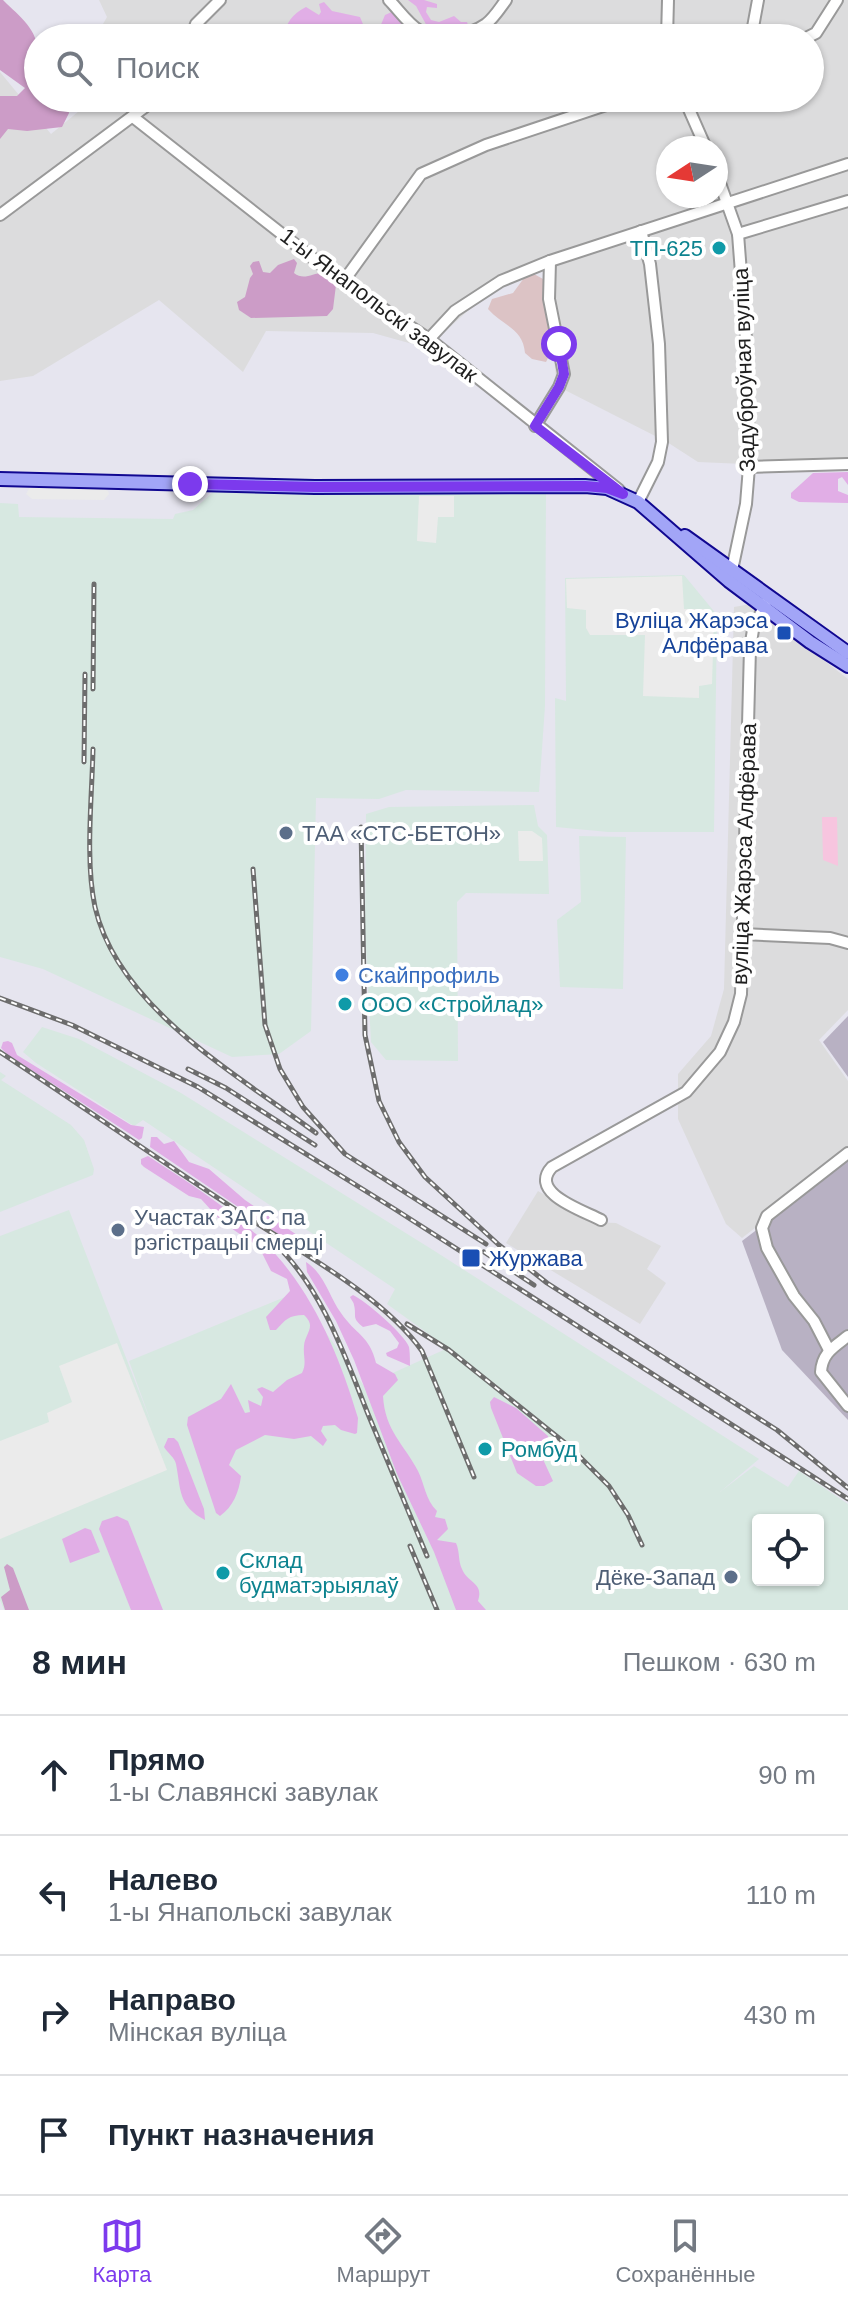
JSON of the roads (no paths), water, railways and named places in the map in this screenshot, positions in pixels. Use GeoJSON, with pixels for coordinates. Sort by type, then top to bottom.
{"type":"FeatureCollection","features":[{"type":"Feature","properties":{"kind":"main road"},"geometry":{"type":"LineString","coordinates":[[0,479],[315,487],[607,488],[638,502],[766,601],[848,653]]}},
{"type":"Feature","properties":{"kind":"main road"},"geometry":{"type":"LineString","coordinates":[[766,601],[810,642],[848,666]]}},
{"type":"Feature","properties":{"kind":"street"},"geometry":{"type":"LineString","coordinates":[[196,24],[220,0]]}},
{"type":"Feature","properties":{"kind":"street"},"geometry":{"type":"LineString","coordinates":[[389,0],[413,24]]}},
{"type":"Feature","properties":{"kind":"street"},"geometry":{"type":"LineString","coordinates":[[485,24],[506,0]]}},
{"type":"Feature","properties":{"kind":"street"},"geometry":{"type":"LineString","coordinates":[[667,24],[668,0]]}},
{"type":"Feature","properties":{"kind":"street"},"geometry":{"type":"LineString","coordinates":[[754,24],[758,0]]}},
{"type":"Feature","properties":{"kind":"street"},"geometry":{"type":"LineString","coordinates":[[822,24],[837,0]]}},
{"type":"Feature","properties":{"kind":"street"},"geometry":{"type":"LineString","coordinates":[[0,215],[139,112]]}},
{"type":"Feature","properties":{"kind":"street"},"geometry":{"type":"LineString","coordinates":[[343,282],[421,174],[486,145],[585,112]]}},
{"type":"Feature","properties":{"kind":"street"},"geometry":{"type":"LineString","coordinates":[[690,112],[701,136]]}},
{"type":"Feature","properties":{"kind":"street","name":"1-ы Янапольскі завулак"},"geometry":{"type":"LineString","coordinates":[[133,117],[343,282],[429,339],[623,494]]}},
{"type":"Feature","properties":{"kind":"street"},"geometry":{"type":"LineString","coordinates":[[429,339],[455,311],[482,291],[550,261],[848,164]]}},
{"type":"Feature","properties":{"kind":"street"},"geometry":{"type":"LineString","coordinates":[[738,234],[848,201]]}},
{"type":"Feature","properties":{"kind":"street","name":"Задуброўная вуліца"},"geometry":{"type":"LineString","coordinates":[[729,203],[738,234],[746,337],[749,467],[746,504],[730,575]]}},
{"type":"Feature","properties":{"kind":"street"},"geometry":{"type":"LineString","coordinates":[[638,502],[658,462],[662,442],[659,344],[650,264],[641,231]]}},
{"type":"Feature","properties":{"kind":"street"},"geometry":{"type":"LineString","coordinates":[[535,426],[564,374],[549,299],[550,261]]}},
{"type":"Feature","properties":{"kind":"street"},"geometry":{"type":"LineString","coordinates":[[749,467],[848,464]]}},
{"type":"Feature","properties":{"kind":"street","name":"вуліца Жарэса Алфёрава"},"geometry":{"type":"LineString","coordinates":[[601,1220],[556,1196],[548,1189],[546,1174],[552,1167],[681,1097],[720,1052],[734,1022],[741,994],[750,648],[753,630],[766,601]]}},
{"type":"Feature","properties":{"kind":"street"},"geometry":{"type":"LineString","coordinates":[[742,934],[830,938],[848,943]]}},
{"type":"Feature","properties":{"kind":"street"},"geometry":{"type":"LineString","coordinates":[[829,1350],[767,1248],[762,1228],[767,1216],[848,1153]]}},
{"type":"Feature","properties":{"kind":"street"},"geometry":{"type":"LineString","coordinates":[[848,1336],[829,1350],[822,1360],[821,1372],[848,1406]]}},
{"type":"Feature","properties":{"kind":"railway"},"geometry":{"type":"LineString","coordinates":[[93,689],[94,584]]}},
{"type":"Feature","properties":{"kind":"railway"},"geometry":{"type":"LineString","coordinates":[[84,762],[85,674]]}},
{"type":"Feature","properties":{"kind":"railway"},"geometry":{"type":"LineString","coordinates":[[93,749],[90,870],[95,907],[108,943],[128,977],[154,1008],[218,1063],[316,1133]]}},
{"type":"Feature","properties":{"kind":"railway"},"geometry":{"type":"LineString","coordinates":[[361,827],[365,1035],[379,1101],[399,1142],[425,1177],[499,1245],[547,1283],[777,1430],[848,1488]]}},
{"type":"Feature","properties":{"kind":"railway"},"geometry":{"type":"LineString","coordinates":[[253,869],[265,1025],[280,1069],[303,1107],[345,1154],[486,1244]]}},
{"type":"Feature","properties":{"kind":"railway"},"geometry":{"type":"LineString","coordinates":[[0,998],[72,1025],[198,1087],[848,1499]]}},
{"type":"Feature","properties":{"kind":"railway"},"geometry":{"type":"LineString","coordinates":[[0,1052],[339,1276],[386,1312],[422,1351],[474,1477]]}},
{"type":"Feature","properties":{"kind":"railway"},"geometry":{"type":"LineString","coordinates":[[188,1069],[226,1088],[315,1145]]}},
{"type":"Feature","properties":{"kind":"railway"},"geometry":{"type":"LineString","coordinates":[[274,1243],[291,1260],[330,1323],[427,1556]]}},
{"type":"Feature","properties":{"kind":"railway"},"geometry":{"type":"LineString","coordinates":[[484,1252],[534,1285]]}},
{"type":"Feature","properties":{"kind":"railway"},"geometry":{"type":"LineString","coordinates":[[407,1324],[449,1350],[570,1447],[609,1486],[628,1515],[642,1545]]}},
{"type":"Feature","properties":{"kind":"railway"},"geometry":{"type":"LineString","coordinates":[[410,1546],[437,1610]]}},
{"type":"Feature","properties":{"kind":"place","name":"ТП-625"},"geometry":{"type":"Point","coordinates":[719,248]}},
{"type":"Feature","properties":{"kind":"place","name":"Вуліца Жарэса Алфёрава"},"geometry":{"type":"Point","coordinates":[784,633]}},
{"type":"Feature","properties":{"kind":"place","name":"ТАА «СТС-БЕТОН»"},"geometry":{"type":"Point","coordinates":[286,833]}},
{"type":"Feature","properties":{"kind":"place","name":"Скайпрофиль"},"geometry":{"type":"Point","coordinates":[342,975]}},
{"type":"Feature","properties":{"kind":"place","name":"ООО «Стройлад»"},"geometry":{"type":"Point","coordinates":[345,1004]}},
{"type":"Feature","properties":{"kind":"place","name":"Участак ЗАГС па рэгістрацыі смерці"},"geometry":{"type":"Point","coordinates":[118,1230]}},
{"type":"Feature","properties":{"kind":"place","name":"Журжава"},"geometry":{"type":"Point","coordinates":[471,1258]}},
{"type":"Feature","properties":{"kind":"place","name":"Ромбуд"},"geometry":{"type":"Point","coordinates":[485,1449]}},
{"type":"Feature","properties":{"kind":"place","name":"Склад будматэрыялаў"},"geometry":{"type":"Point","coordinates":[223,1573]}},
{"type":"Feature","properties":{"kind":"place","name":"Дёке-Запад"},"geometry":{"type":"Point","coordinates":[731,1577]}}]}
